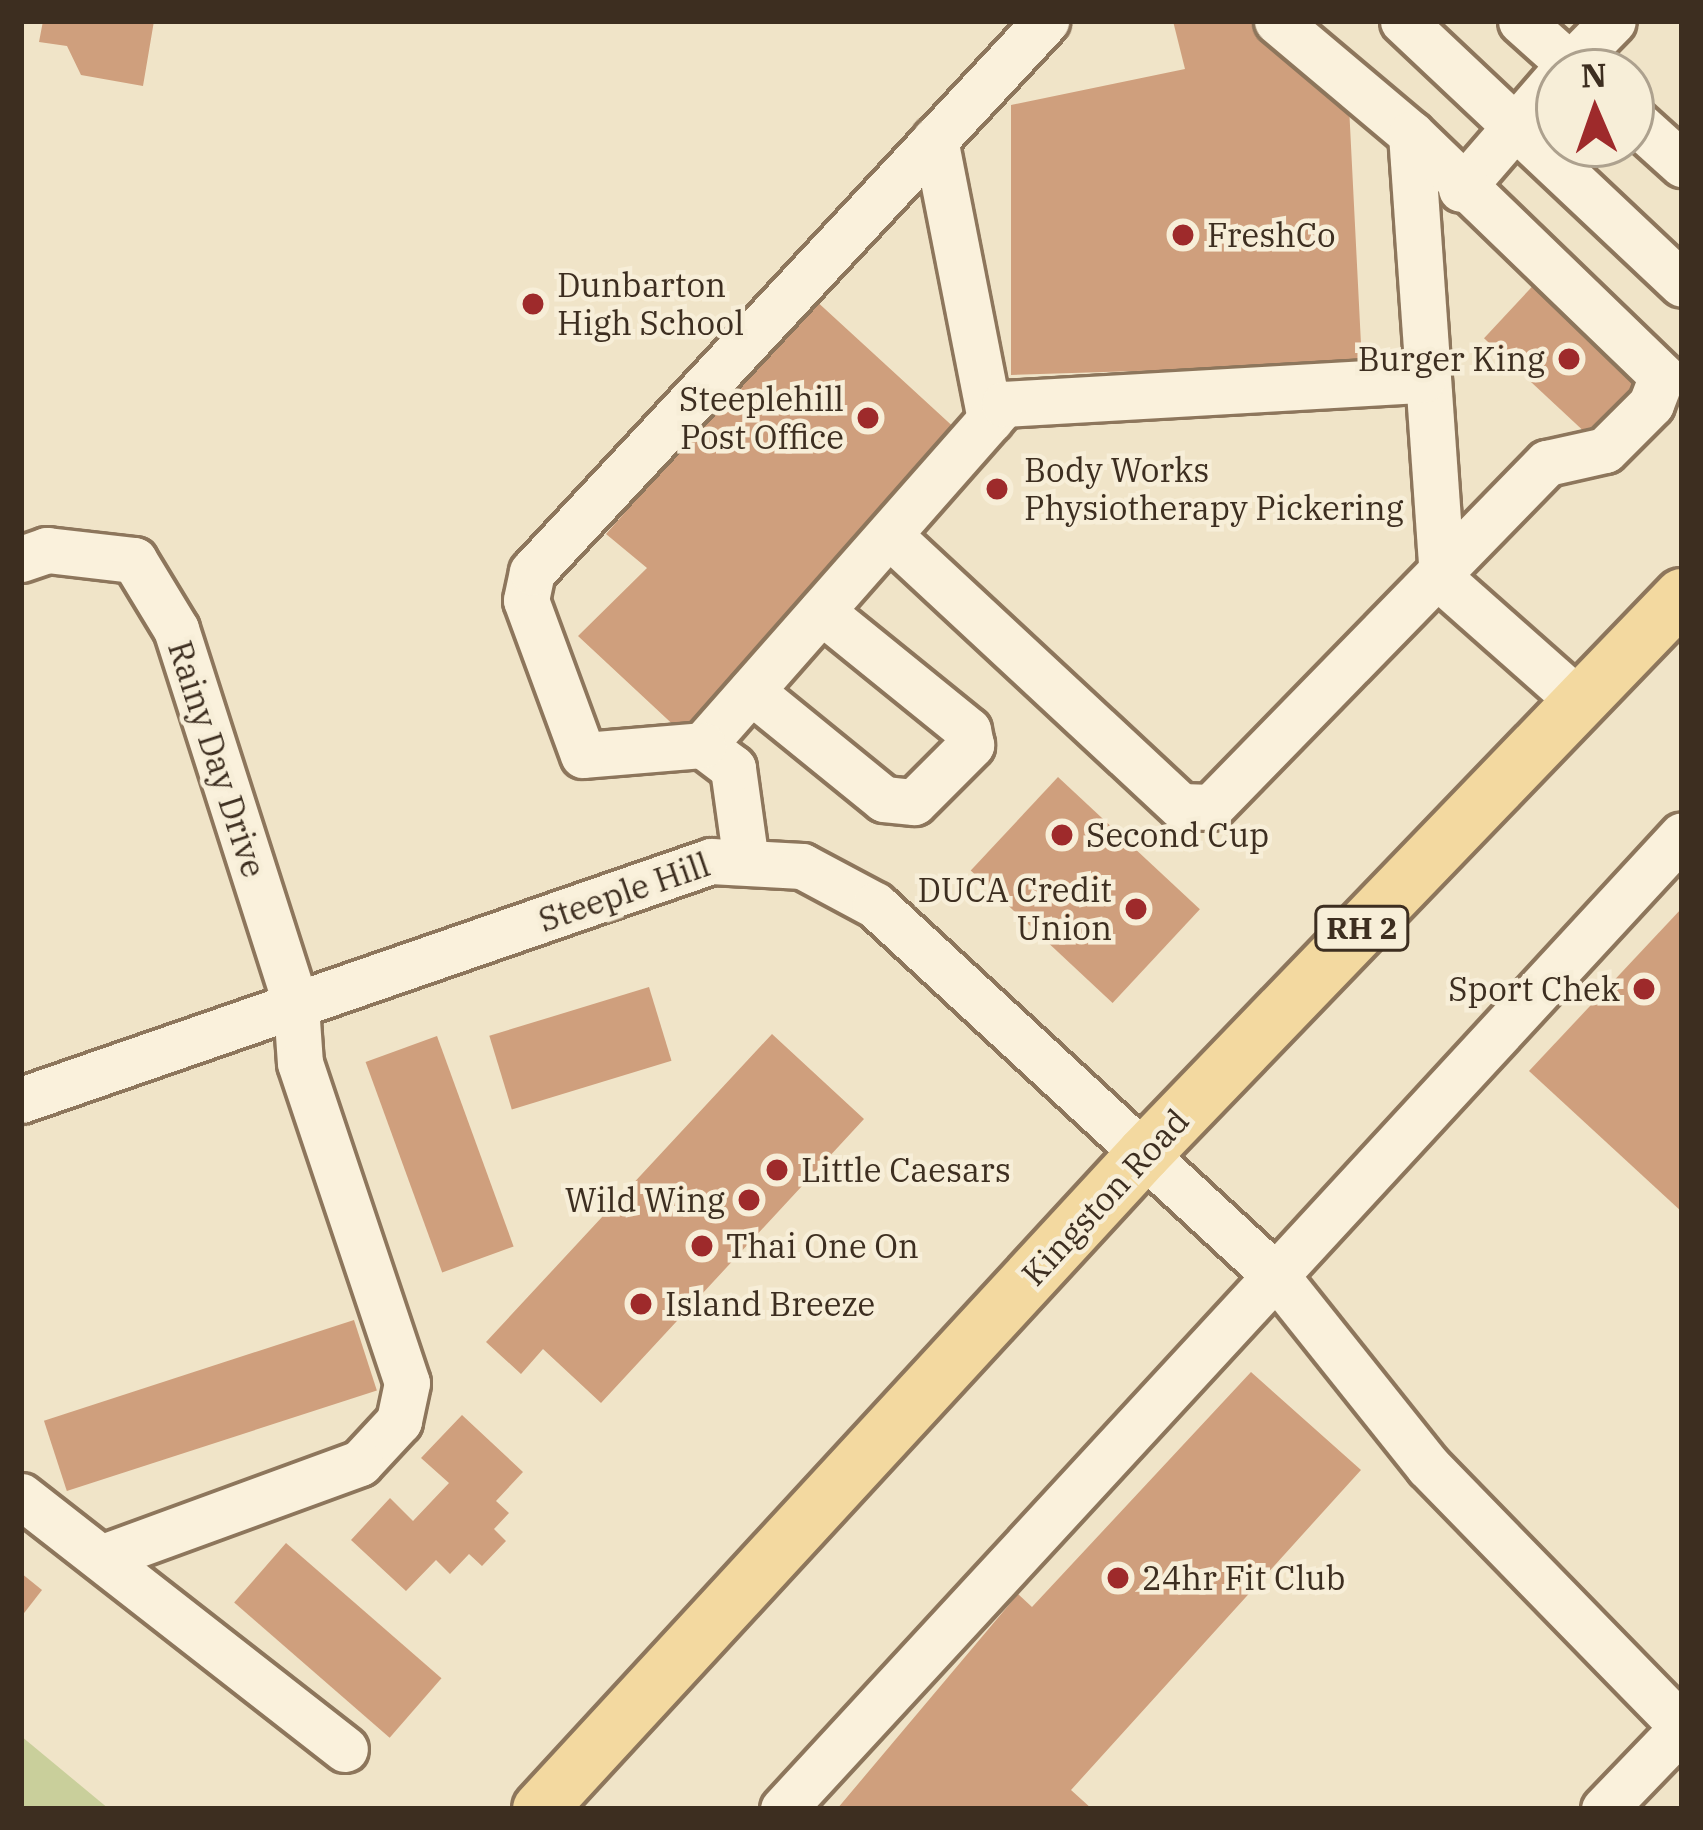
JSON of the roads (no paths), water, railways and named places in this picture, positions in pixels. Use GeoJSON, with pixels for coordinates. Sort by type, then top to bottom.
{"type":"FeatureCollection","features":[{"type":"Feature","properties":{"kind":"main road","name":"Kingston Road"},"geometry":{"type":"LineString","coordinates":[[540,1809],[1144,1154],[1682,596]]}},
{"type":"Feature","properties":{"kind":"street"},"geometry":{"type":"LineString","coordinates":[[745,855],[733,768],[703,745],[583,755],[526,600],[532,572],[1046,21]]}},
{"type":"Feature","properties":{"kind":"street"},"geometry":{"type":"LineString","coordinates":[[889,535],[1181,806],[1211,807],[1442,580],[1547,463],[1571,453],[1605,451],[1651,404],[1662,376],[1461,189],[1411,134],[1277,21]]}},
{"type":"Feature","properties":{"kind":"street"},"geometry":{"type":"LineString","coordinates":[[1403,21],[1682,284]]}},
{"type":"Feature","properties":{"kind":"street"},"geometry":{"type":"LineString","coordinates":[[1521,21],[1546,48]]}},
{"type":"Feature","properties":{"kind":"street"},"geometry":{"type":"LineString","coordinates":[[1588,48],[1613,21]]}},
{"type":"Feature","properties":{"kind":"street"},"geometry":{"type":"LineString","coordinates":[[1461,189],[1535,104]]}},
{"type":"Feature","properties":{"kind":"street"},"geometry":{"type":"LineString","coordinates":[[1411,134],[1422,380],[1442,580],[1580,702]]}},
{"type":"Feature","properties":{"kind":"street"},"geometry":{"type":"LineString","coordinates":[[935,140],[990,420]]}},
{"type":"Feature","properties":{"kind":"street"},"geometry":{"type":"LineString","coordinates":[[703,745],[1004,404],[1422,380]]}},
{"type":"Feature","properties":{"kind":"street","name":"Rainy Day Drive"},"geometry":{"type":"LineString","coordinates":[[21,559],[47,550],[134,560],[176,629],[296,1006]]}},
{"type":"Feature","properties":{"kind":"street"},"geometry":{"type":"LineString","coordinates":[[751,691],[884,799],[914,802],[971,745],[968,730],[821,611]]}},
{"type":"Feature","properties":{"kind":"street"},"geometry":{"type":"LineString","coordinates":[[783,1809],[1682,835]]}},
{"type":"Feature","properties":{"kind":"street","name":"Steeple Hill"},"geometry":{"type":"LineString","coordinates":[[21,1100],[745,855],[802,866],[875,905],[1278,1278],[1428,1466],[1682,1727]]}},
{"type":"Feature","properties":{"kind":"street"},"geometry":{"type":"LineString","coordinates":[[103,1557],[360,1462],[399,1421],[407,1383],[300,1063],[296,1006]]}},
{"type":"Feature","properties":{"kind":"street"},"geometry":{"type":"LineString","coordinates":[[21,1496],[345,1749]]}},
{"type":"Feature","properties":{"kind":"street"},"geometry":{"type":"LineString","coordinates":[[1604,1809],[1682,1727]]}},
{"type":"Feature","properties":{"kind":"place","name":"FreshCo"},"geometry":{"type":"Point","coordinates":[1183,235]}},
{"type":"Feature","properties":{"kind":"place","name":"Dunbarton High School"},"geometry":{"type":"Point","coordinates":[533,304]}},
{"type":"Feature","properties":{"kind":"place","name":"Burger King"},"geometry":{"type":"Point","coordinates":[1569,359]}},
{"type":"Feature","properties":{"kind":"place","name":"Steeplehill Post Office"},"geometry":{"type":"Point","coordinates":[868,418]}},
{"type":"Feature","properties":{"kind":"place","name":"Body Works Physiotherapy Pickering"},"geometry":{"type":"Point","coordinates":[997,489]}},
{"type":"Feature","properties":{"kind":"place","name":"Second Cup"},"geometry":{"type":"Point","coordinates":[1062,835]}},
{"type":"Feature","properties":{"kind":"place","name":"DUCA Credit Union"},"geometry":{"type":"Point","coordinates":[1136,909]}},
{"type":"Feature","properties":{"kind":"place","name":"Sport Chek"},"geometry":{"type":"Point","coordinates":[1644,989]}},
{"type":"Feature","properties":{"kind":"place","name":"Little Caesars"},"geometry":{"type":"Point","coordinates":[777,1170]}},
{"type":"Feature","properties":{"kind":"place","name":"Wild Wing"},"geometry":{"type":"Point","coordinates":[749,1200]}},
{"type":"Feature","properties":{"kind":"place","name":"Thai One On"},"geometry":{"type":"Point","coordinates":[702,1246]}},
{"type":"Feature","properties":{"kind":"place","name":"Island Breeze"},"geometry":{"type":"Point","coordinates":[641,1304]}},
{"type":"Feature","properties":{"kind":"place","name":"24hr Fit Club"},"geometry":{"type":"Point","coordinates":[1118,1578]}}]}
